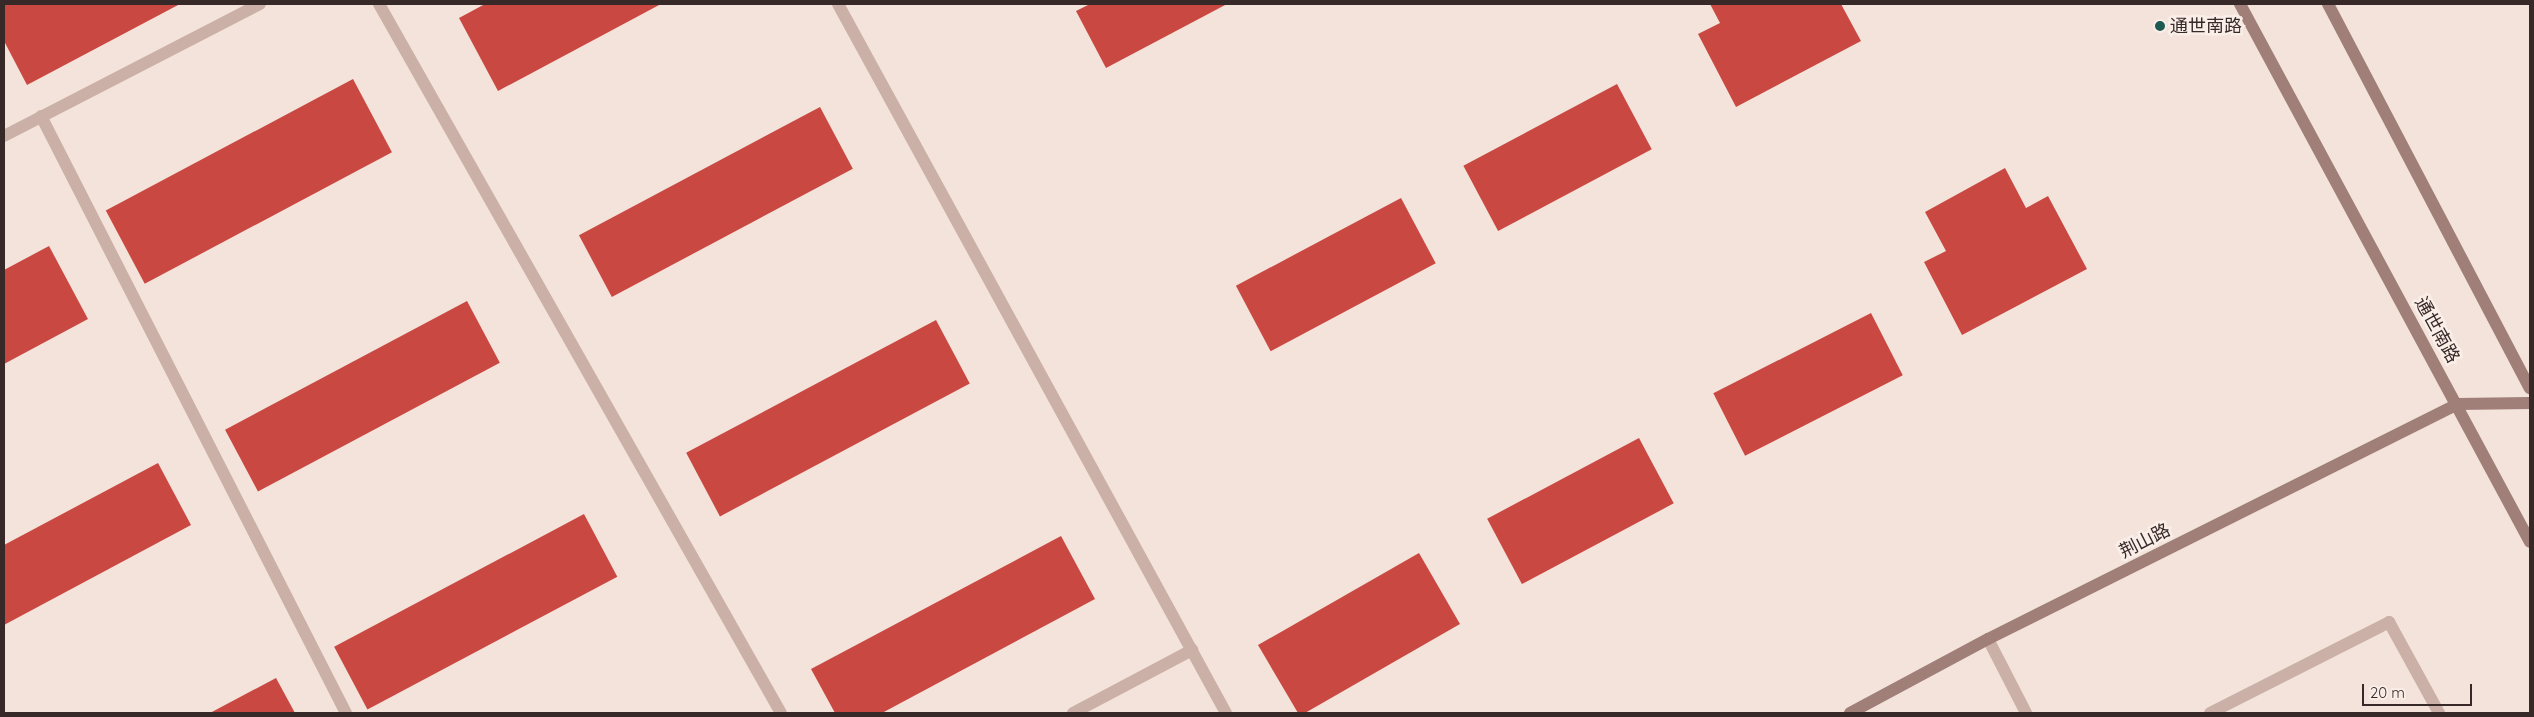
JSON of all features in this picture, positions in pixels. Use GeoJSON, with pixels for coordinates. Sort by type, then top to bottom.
{"type":"FeatureCollection","features":[{"type":"Feature","properties":{"kind":"main road","name":"通世南路"},"geometry":{"type":"LineString","coordinates":[[2240,4],[2458,404],[2530,542]]}},
{"type":"Feature","properties":{"kind":"main road"},"geometry":{"type":"LineString","coordinates":[[2328,4],[2530,388]]}},
{"type":"Feature","properties":{"kind":"main road"},"geometry":{"type":"LineString","coordinates":[[2458,404],[2530,403]]}},
{"type":"Feature","properties":{"kind":"main road","name":"荆山路"},"geometry":{"type":"LineString","coordinates":[[1850,713],[1988,640],[2458,404]]}},
{"type":"Feature","properties":{"kind":"lane"},"geometry":{"type":"LineString","coordinates":[[4,136],[260,4]]}},
{"type":"Feature","properties":{"kind":"lane"},"geometry":{"type":"LineString","coordinates":[[379,4],[781,713]]}},
{"type":"Feature","properties":{"kind":"lane"},"geometry":{"type":"LineString","coordinates":[[838,4],[1226,713]]}},
{"type":"Feature","properties":{"kind":"lane"},"geometry":{"type":"LineString","coordinates":[[41,116],[346,713]]}},
{"type":"Feature","properties":{"kind":"lane"},"geometry":{"type":"LineString","coordinates":[[2210,713],[2389,622],[2439,713]]}},
{"type":"Feature","properties":{"kind":"lane"},"geometry":{"type":"LineString","coordinates":[[1988,640],[2026,713]]}},
{"type":"Feature","properties":{"kind":"lane"},"geometry":{"type":"LineString","coordinates":[[1073,713],[1192,650]]}},
{"type":"Feature","properties":{"kind":"building"},"geometry":{"type":"Polygon","coordinates":[[[4,4],[180,4],[27,85],[4,41],[4,4]]]}},
{"type":"Feature","properties":{"kind":"building"},"geometry":{"type":"Polygon","coordinates":[[[485,4],[661,4],[498,91],[459,18],[485,4]]]}},
{"type":"Feature","properties":{"kind":"building"},"geometry":{"type":"Polygon","coordinates":[[[1090,4],[1227,4],[1106,68],[1076,11],[1090,4]]]}},
{"type":"Feature","properties":{"kind":"building"},"geometry":{"type":"Polygon","coordinates":[[[1710,4],[1841,4],[1861,41],[1736,107],[1698,34],[1720,23],[1710,4]]]}},
{"type":"Feature","properties":{"kind":"building"},"geometry":{"type":"Polygon","coordinates":[[[353,79],[392,152],[145,284],[106,210],[353,79]]]}},
{"type":"Feature","properties":{"kind":"building"},"geometry":{"type":"Polygon","coordinates":[[[1617,84],[1652,149],[1498,231],[1463,166],[1617,84]]]}},
{"type":"Feature","properties":{"kind":"building"},"geometry":{"type":"Polygon","coordinates":[[[820,107],[853,169],[612,297],[579,235],[820,107]]]}},
{"type":"Feature","properties":{"kind":"building"},"geometry":{"type":"Polygon","coordinates":[[[2005,168],[2026,208],[2048,196],[2087,269],[1962,335],[1924,262],[1946,251],[1925,212],[2005,168]]]}},
{"type":"Feature","properties":{"kind":"building"},"geometry":{"type":"Polygon","coordinates":[[[1401,198],[1436,263],[1271,351],[1236,286],[1401,198]]]}},
{"type":"Feature","properties":{"kind":"building"},"geometry":{"type":"Polygon","coordinates":[[[49,246],[88,319],[4,364],[4,270],[49,246]]]}},
{"type":"Feature","properties":{"kind":"building"},"geometry":{"type":"Polygon","coordinates":[[[467,301],[500,363],[258,491],[225,430],[467,301]]]}},
{"type":"Feature","properties":{"kind":"building"},"geometry":{"type":"Polygon","coordinates":[[[1871,313],[1903,375],[1745,456],[1713,393],[1871,313]]]}},
{"type":"Feature","properties":{"kind":"building"},"geometry":{"type":"Polygon","coordinates":[[[936,320],[970,384],[720,516],[686,453],[936,320]]]}},
{"type":"Feature","properties":{"kind":"building"},"geometry":{"type":"Polygon","coordinates":[[[1639,438],[1674,503],[1522,584],[1487,519],[1639,438]]]}},
{"type":"Feature","properties":{"kind":"building"},"geometry":{"type":"Polygon","coordinates":[[[158,463],[191,525],[4,625],[4,545],[158,463]]]}},
{"type":"Feature","properties":{"kind":"building"},"geometry":{"type":"Polygon","coordinates":[[[584,514],[617,577],[367,710],[334,647],[584,514]]]}},
{"type":"Feature","properties":{"kind":"building"},"geometry":{"type":"Polygon","coordinates":[[[1061,536],[1095,599],[882,713],[835,713],[811,669],[1061,536]]]}},
{"type":"Feature","properties":{"kind":"building"},"geometry":{"type":"Polygon","coordinates":[[[1419,553],[1460,624],[1305,713],[1298,713],[1258,645],[1419,553]]]}},
{"type":"Feature","properties":{"kind":"building"},"geometry":{"type":"Polygon","coordinates":[[[276,678],[295,713],[210,713],[276,678]]]}},
{"type":"Feature","properties":{"kind":"place","name":"通世南路"},"geometry":{"type":"Point","coordinates":[2160,26]}}]}
